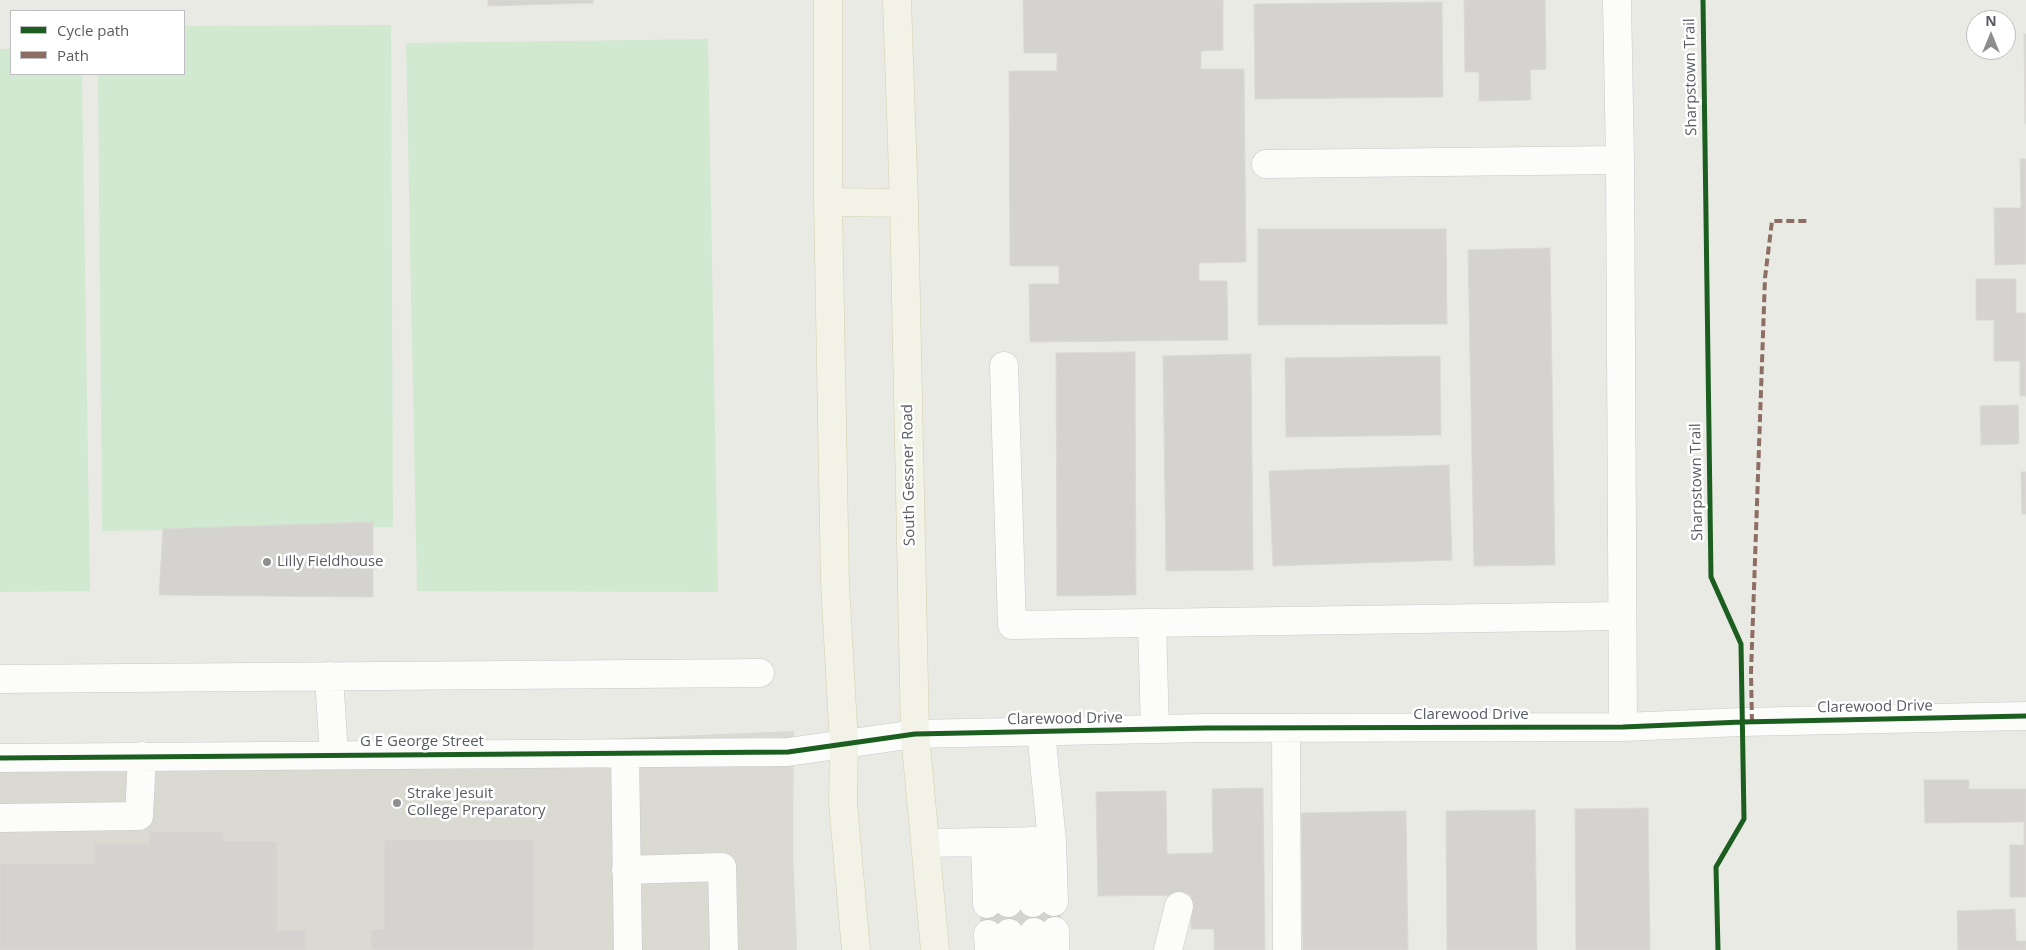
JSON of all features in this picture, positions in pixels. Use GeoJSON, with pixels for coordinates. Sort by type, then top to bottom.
{"type":"FeatureCollection","features":[{"type":"Feature","properties":{"kind":"main road"},"geometry":{"type":"LineString","coordinates":[[828,0],[828,202],[835,584],[844,744],[843,802],[856,950]]}},
{"type":"Feature","properties":{"kind":"main road","name":"South Gessner Road"},"geometry":{"type":"LineString","coordinates":[[897,0],[904,203],[915,734],[935,950]]}},
{"type":"Feature","properties":{"kind":"main road"},"geometry":{"type":"LineString","coordinates":[[828,202],[904,203]]}},
{"type":"Feature","properties":{"kind":"street"},"geometry":{"type":"LineString","coordinates":[[1617,0],[1620,160],[1623,727]]}},
{"type":"Feature","properties":{"kind":"street"},"geometry":{"type":"LineString","coordinates":[[1266,164],[1620,160]]}},
{"type":"Feature","properties":{"kind":"street"},"geometry":{"type":"LineString","coordinates":[[1004,366],[1012,625],[1622,616]]}},
{"type":"Feature","properties":{"kind":"street"},"geometry":{"type":"LineString","coordinates":[[1152,624],[1155,730]]}},
{"type":"Feature","properties":{"kind":"street"},"geometry":{"type":"LineString","coordinates":[[0,679],[760,672]]}},
{"type":"Feature","properties":{"kind":"street"},"geometry":{"type":"LineString","coordinates":[[329,676],[334,755]]}},
{"type":"Feature","properties":{"kind":"street","name":"Clarewood Drive"},"geometry":{"type":"LineString","coordinates":[[844,744],[915,734],[1286,728],[1623,727],[1742,722],[2026,716]]}},
{"type":"Feature","properties":{"kind":"street"},"geometry":{"type":"LineString","coordinates":[[1286,728],[1287,950]]}},
{"type":"Feature","properties":{"kind":"street"},"geometry":{"type":"LineString","coordinates":[[1019,842],[1020,903],[1019,842],[1041,732]]}},
{"type":"Feature","properties":{"kind":"street","name":"G E George Street"},"geometry":{"type":"LineString","coordinates":[[0,758],[788,752],[844,744]]}},
{"type":"Feature","properties":{"kind":"street"},"geometry":{"type":"LineString","coordinates":[[625,754],[628,950]]}},
{"type":"Feature","properties":{"kind":"street"},"geometry":{"type":"LineString","coordinates":[[0,818],[139,816],[142,756]]}},
{"type":"Feature","properties":{"kind":"street"},"geometry":{"type":"LineString","coordinates":[[926,843],[1019,842]]}},
{"type":"Feature","properties":{"kind":"street"},"geometry":{"type":"LineString","coordinates":[[626,870],[722,867],[724,950]]}},
{"type":"Feature","properties":{"kind":"street"},"geometry":{"type":"LineString","coordinates":[[1168,950],[1179,906]]}},
{"type":"Feature","properties":{"kind":"shaded area","name":"Strake Jesuit College Preparatory"},"geometry":{"type":"Polygon","coordinates":[[[794,731],[793,851],[797,950],[0,950],[0,751],[218,755],[794,731]]]}},
{"type":"Feature","properties":{"kind":"green space"},"geometry":{"type":"Polygon","coordinates":[[[391,25],[393,527],[102,531],[98,75],[185,75],[185,26],[391,25]]]}},
{"type":"Feature","properties":{"kind":"green space"},"geometry":{"type":"Polygon","coordinates":[[[708,39],[718,592],[417,591],[406,43],[708,39]]]}},
{"type":"Feature","properties":{"kind":"green space"},"geometry":{"type":"Polygon","coordinates":[[[0,49],[10,49],[10,75],[82,75],[90,591],[0,592],[0,49]]]}},
{"type":"Feature","properties":{"kind":"building"},"geometry":{"type":"Polygon","coordinates":[[[488,0],[593,0],[593,3],[488,6],[488,0]]]}},
{"type":"Feature","properties":{"kind":"building"},"geometry":{"type":"Polygon","coordinates":[[[1023,0],[1223,0],[1223,50],[1201,51],[1201,69],[1244,69],[1246,262],[1199,263],[1199,281],[1227,281],[1228,340],[1030,342],[1029,284],[1059,284],[1059,266],[1010,266],[1009,71],[1057,71],[1057,53],[1024,53],[1023,0]]]}},
{"type":"Feature","properties":{"kind":"building"},"geometry":{"type":"Polygon","coordinates":[[[1464,0],[1545,0],[1546,69],[1530,70],[1531,100],[1479,101],[1479,72],[1465,72],[1464,0]]]}},
{"type":"Feature","properties":{"kind":"building"},"geometry":{"type":"Polygon","coordinates":[[[1442,2],[1443,97],[1255,99],[1254,4],[1442,2]]]}},
{"type":"Feature","properties":{"kind":"building"},"geometry":{"type":"Polygon","coordinates":[[[2024,34],[2026,34],[2025,124],[2024,34]]]}},
{"type":"Feature","properties":{"kind":"building"},"geometry":{"type":"Polygon","coordinates":[[[2020,159],[2026,159],[2026,264],[1995,265],[1994,208],[2021,208],[2020,159]]]}},
{"type":"Feature","properties":{"kind":"building"},"geometry":{"type":"Polygon","coordinates":[[[1258,229],[1446,229],[1447,324],[1258,325],[1258,229]]]}},
{"type":"Feature","properties":{"kind":"building"},"geometry":{"type":"Polygon","coordinates":[[[1550,248],[1555,565],[1474,566],[1468,250],[1550,248]]]}},
{"type":"Feature","properties":{"kind":"building"},"geometry":{"type":"Polygon","coordinates":[[[1976,279],[2016,279],[2016,313],[2026,313],[2026,396],[2020,396],[2020,361],[1994,361],[1994,320],[1976,320],[1976,279]]]}},
{"type":"Feature","properties":{"kind":"building"},"geometry":{"type":"Polygon","coordinates":[[[1135,352],[1136,595],[1057,596],[1056,353],[1135,352]]]}},
{"type":"Feature","properties":{"kind":"building"},"geometry":{"type":"Polygon","coordinates":[[[1251,354],[1253,570],[1166,571],[1163,356],[1251,354]]]}},
{"type":"Feature","properties":{"kind":"building"},"geometry":{"type":"Polygon","coordinates":[[[1440,356],[1441,435],[1286,437],[1285,358],[1440,356]]]}},
{"type":"Feature","properties":{"kind":"building"},"geometry":{"type":"Polygon","coordinates":[[[2018,405],[2019,444],[1981,445],[1980,406],[2018,405]]]}},
{"type":"Feature","properties":{"kind":"building"},"geometry":{"type":"Polygon","coordinates":[[[1449,465],[1452,560],[1273,566],[1269,471],[1449,465]]]}},
{"type":"Feature","properties":{"kind":"building"},"geometry":{"type":"Polygon","coordinates":[[[2021,472],[2026,472],[2026,514],[2022,514],[2021,472]]]}},
{"type":"Feature","properties":{"kind":"building","name":"Lilly Fieldhouse"},"geometry":{"type":"Polygon","coordinates":[[[373,522],[373,597],[159,595],[163,529],[373,522]]]}},
{"type":"Feature","properties":{"kind":"building"},"geometry":{"type":"Polygon","coordinates":[[[1924,780],[1969,780],[1969,789],[2026,789],[2026,897],[2010,897],[2010,845],[2024,845],[2024,822],[1925,823],[1924,780]]]}},
{"type":"Feature","properties":{"kind":"building"},"geometry":{"type":"Polygon","coordinates":[[[1263,788],[1265,950],[1214,950],[1214,929],[1191,929],[1191,895],[1098,896],[1096,792],[1166,791],[1167,854],[1213,853],[1212,789],[1263,788]]]}},
{"type":"Feature","properties":{"kind":"building"},"geometry":{"type":"Polygon","coordinates":[[[1648,808],[1650,950],[1576,950],[1575,809],[1648,808]]]}},
{"type":"Feature","properties":{"kind":"building"},"geometry":{"type":"Polygon","coordinates":[[[1535,810],[1537,950],[1447,950],[1446,811],[1535,810]]]}},
{"type":"Feature","properties":{"kind":"building"},"geometry":{"type":"Polygon","coordinates":[[[1406,811],[1408,950],[1303,950],[1301,813],[1406,811]]]}},
{"type":"Feature","properties":{"kind":"building"},"geometry":{"type":"Polygon","coordinates":[[[149,831],[223,831],[223,841],[277,841],[277,930],[306,930],[306,950],[0,950],[0,863],[94,863],[94,844],[149,844],[149,831]]]}},
{"type":"Feature","properties":{"kind":"building"},"geometry":{"type":"Polygon","coordinates":[[[384,840],[534,840],[534,950],[371,950],[371,929],[384,929],[384,840]]]}},
{"type":"Feature","properties":{"kind":"building"},"geometry":{"type":"Polygon","coordinates":[[[1060,902],[1061,931],[981,934],[980,904],[1060,902]]]}},
{"type":"Feature","properties":{"kind":"building"},"geometry":{"type":"Polygon","coordinates":[[[2015,909],[2016,941],[2026,941],[2026,950],[1958,950],[1957,911],[2015,909]]]}},
{"type":"Feature","properties":{"kind":"marked path"},"geometry":{"type":"LineString","coordinates":[[1752,722],[1751,673],[1765,278],[1772,221],[1808,221]]}},
{"type":"Feature","properties":{"kind":"cycle path","name":"Sharpstown Trail"},"geometry":{"type":"LineString","coordinates":[[1703,0],[1711,577],[1741,644],[1744,819],[1716,867],[1718,950]]}},
{"type":"Feature","properties":{"kind":"cycle path"},"geometry":{"type":"LineString","coordinates":[[0,758],[788,752],[915,734],[1206,728],[1623,727],[1742,722],[2026,716]]}},
{"type":"Feature","properties":{"kind":"place","name":"Lilly Fieldhouse"},"geometry":{"type":"Point","coordinates":[267,562]}},
{"type":"Feature","properties":{"kind":"place","name":"Strake Jesuit College Preparatory"},"geometry":{"type":"Point","coordinates":[397,803]}}]}
